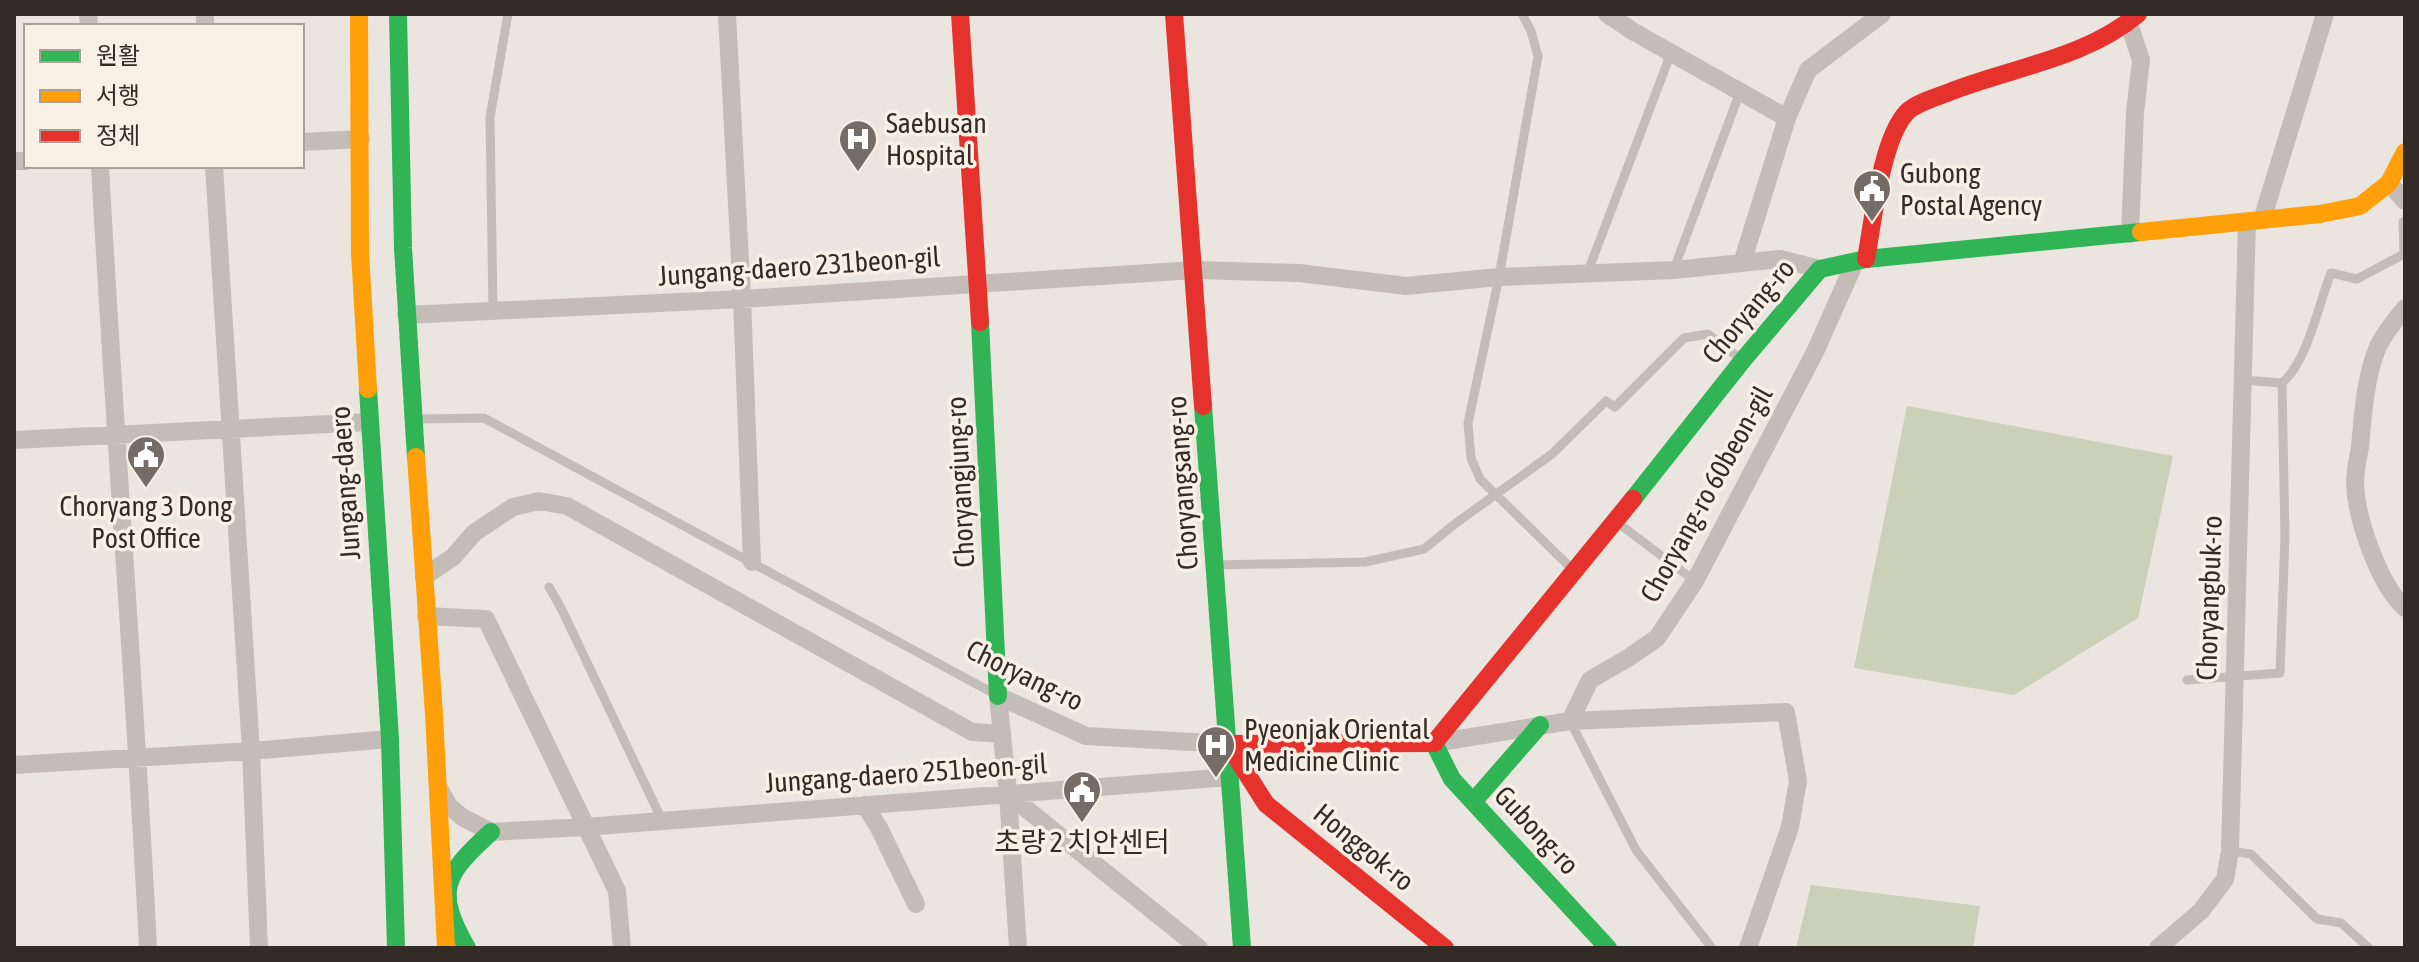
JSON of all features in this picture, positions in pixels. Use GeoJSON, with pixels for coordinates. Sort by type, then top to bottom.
{"type":"FeatureCollection","features":[{"type":"Feature","properties":{"kind":"main road","name":"Jungang-daero"},"geometry":{"type":"LineString","coordinates":[[359,14],[360,253],[390,739],[396,948]]}},
{"type":"Feature","properties":{"kind":"main road"},"geometry":{"type":"LineString","coordinates":[[398,14],[397,134],[406,315],[439,789],[446,948]]}},
{"type":"Feature","properties":{"kind":"main road","name":"Choryangjung-ro"},"geometry":{"type":"LineString","coordinates":[[960,14],[978,283],[998,696]]}},
{"type":"Feature","properties":{"kind":"main road","name":"Choryangsang-ro"},"geometry":{"type":"LineString","coordinates":[[1174,14],[1242,948]]}},
{"type":"Feature","properties":{"kind":"main road"},"geometry":{"type":"LineString","coordinates":[[1860,260],[1890,143],[1908,111],[1962,86],[2087,45],[2134,19]]}},
{"type":"Feature","properties":{"kind":"main road","name":"Choryang-ro"},"geometry":{"type":"LineString","coordinates":[[1227,744],[1434,743],[1820,269],[1860,260],[2320,214],[2360,206],[2389,183],[2405,152]]}},
{"type":"Feature","properties":{"kind":"main road"},"geometry":{"type":"LineString","coordinates":[[1473,802],[1540,725]]}},
{"type":"Feature","properties":{"kind":"main road","name":"Gubong-ro"},"geometry":{"type":"LineString","coordinates":[[1434,743],[1452,779],[1608,948]]}},
{"type":"Feature","properties":{"kind":"main road","name":"Honggok-ro"},"geometry":{"type":"LineString","coordinates":[[1227,744],[1266,804],[1445,948]]}},
{"type":"Feature","properties":{"kind":"main road"},"geometry":{"type":"LineString","coordinates":[[467,948],[453,924],[444,899],[456,865],[491,832]]}},
{"type":"Feature","properties":{"kind":"street"},"geometry":{"type":"LineString","coordinates":[[727,14],[752,562]]}},
{"type":"Feature","properties":{"kind":"street"},"geometry":{"type":"LineString","coordinates":[[1607,14],[1634,23],[1671,53],[1787,118]]}},
{"type":"Feature","properties":{"kind":"street"},"geometry":{"type":"LineString","coordinates":[[1742,263],[1787,118],[1808,70],[1882,14]]}},
{"type":"Feature","properties":{"kind":"street","name":"Choryangbuk-ro"},"geometry":{"type":"LineString","coordinates":[[2158,948],[2201,911],[2225,879],[2230,851],[2243,380],[2254,221],[2325,14]]}},
{"type":"Feature","properties":{"kind":"street"},"geometry":{"type":"LineString","coordinates":[[2130,234],[2135,113],[2141,60],[2134,19]]}},
{"type":"Feature","properties":{"kind":"street"},"geometry":{"type":"LineString","coordinates":[[304,142],[361,139]]}},
{"type":"Feature","properties":{"kind":"street"},"geometry":{"type":"LineString","coordinates":[[100,168],[115,434],[139,758],[148,948]]}},
{"type":"Feature","properties":{"kind":"street"},"geometry":{"type":"LineString","coordinates":[[214,168],[251,751],[259,948]]}},
{"type":"Feature","properties":{"kind":"street"},"geometry":{"type":"LineString","coordinates":[[2389,183],[2405,201]]}},
{"type":"Feature","properties":{"kind":"street","name":"Jungang-daero 231beon-gil"},"geometry":{"type":"LineString","coordinates":[[406,315],[742,299],[1195,270],[1299,273],[1406,286],[1499,277],[1674,270],[1780,259],[1820,269]]}},
{"type":"Feature","properties":{"kind":"street","name":"Choryang-ro 60beon-gil"},"geometry":{"type":"LineString","coordinates":[[1570,721],[1590,680],[1657,638],[1695,581],[1860,260]]}},
{"type":"Feature","properties":{"kind":"street"},"geometry":{"type":"LineString","coordinates":[[2405,308],[2381,340],[2370,373],[2355,484],[2363,526],[2375,559],[2405,608]]}},
{"type":"Feature","properties":{"kind":"street"},"geometry":{"type":"LineString","coordinates":[[14,440],[369,422]]}},
{"type":"Feature","properties":{"kind":"street"},"geometry":{"type":"LineString","coordinates":[[424,577],[453,557],[474,533],[513,507],[539,501],[567,506],[972,732],[1002,734]]}},
{"type":"Feature","properties":{"kind":"street"},"geometry":{"type":"LineString","coordinates":[[426,616],[486,619],[617,891],[622,948]]}},
{"type":"Feature","properties":{"kind":"street","name":"Choryangjung-ro"},"geometry":{"type":"LineString","coordinates":[[998,696],[1018,948]]}},
{"type":"Feature","properties":{"kind":"street","name":"Choryang-ro"},"geometry":{"type":"LineString","coordinates":[[998,696],[1086,736],[1227,744]]}},
{"type":"Feature","properties":{"kind":"street"},"geometry":{"type":"LineString","coordinates":[[1434,743],[1570,721],[1786,712],[1798,781],[1790,827],[1748,948]]}},
{"type":"Feature","properties":{"kind":"street"},"geometry":{"type":"LineString","coordinates":[[14,765],[390,739]]}},
{"type":"Feature","properties":{"kind":"street","name":"Jungang-daero 251beon-gil"},"geometry":{"type":"LineString","coordinates":[[491,832],[1230,777]]}},
{"type":"Feature","properties":{"kind":"street"},"geometry":{"type":"LineString","coordinates":[[439,789],[449,806],[462,817],[491,832]]}},
{"type":"Feature","properties":{"kind":"street"},"geometry":{"type":"LineString","coordinates":[[1008,794],[1199,948]]}},
{"type":"Feature","properties":{"kind":"street"},"geometry":{"type":"LineString","coordinates":[[865,805],[916,904]]}},
{"type":"Feature","properties":{"kind":"lane"},"geometry":{"type":"LineString","coordinates":[[493,310],[490,117],[508,14]]}},
{"type":"Feature","properties":{"kind":"lane"},"geometry":{"type":"LineString","coordinates":[[1522,14],[1538,56],[1499,277],[1468,423],[1471,458],[1480,479],[1575,572]]}},
{"type":"Feature","properties":{"kind":"lane"},"geometry":{"type":"LineString","coordinates":[[1586,275],[1671,53]]}},
{"type":"Feature","properties":{"kind":"lane"},"geometry":{"type":"LineString","coordinates":[[1674,270],[1740,92]]}},
{"type":"Feature","properties":{"kind":"lane"},"geometry":{"type":"LineString","coordinates":[[2243,380],[2282,383],[2292,374],[2331,273],[2357,279],[2404,254],[2405,221]]}},
{"type":"Feature","properties":{"kind":"lane"},"geometry":{"type":"LineString","coordinates":[[1215,565],[1365,562],[1424,549],[1552,454],[1606,401],[1615,407],[1684,338],[1708,334],[1743,360]]}},
{"type":"Feature","properties":{"kind":"lane"},"geometry":{"type":"LineString","coordinates":[[2187,680],[2280,673],[2285,536],[2282,383]]}},
{"type":"Feature","properties":{"kind":"lane","name":"Choryang-ro"},"geometry":{"type":"LineString","coordinates":[[415,419],[484,418],[998,696]]}},
{"type":"Feature","properties":{"kind":"lane"},"geometry":{"type":"LineString","coordinates":[[1614,521],[1695,581]]}},
{"type":"Feature","properties":{"kind":"lane"},"geometry":{"type":"LineString","coordinates":[[549,587],[662,820]]}},
{"type":"Feature","properties":{"kind":"lane"},"geometry":{"type":"LineString","coordinates":[[1570,721],[1636,850],[1712,948]]}},
{"type":"Feature","properties":{"kind":"lane"},"geometry":{"type":"LineString","coordinates":[[2230,851],[2251,854],[2317,919],[2341,923],[2369,948]]}},
{"type":"Feature","properties":{"kind":"green space"},"geometry":{"type":"Polygon","coordinates":[[[1907,406],[2173,456],[2138,618],[2014,695],[1854,668],[1907,406]]]}},
{"type":"Feature","properties":{"kind":"green space"},"geometry":{"type":"Polygon","coordinates":[[[1811,885],[1980,906],[1973,948],[1796,948],[1811,885]]]}},
{"type":"Feature","properties":{"kind":"traffic: fast"},"geometry":{"type":"LineString","coordinates":[[398,14],[403,248],[416,457]]}},
{"type":"Feature","properties":{"kind":"traffic: fast"},"geometry":{"type":"LineString","coordinates":[[1633,499],[1820,269],[1866,259],[2141,232]]}},
{"type":"Feature","properties":{"kind":"traffic: fast"},"geometry":{"type":"LineString","coordinates":[[980,322],[998,696]]}},
{"type":"Feature","properties":{"kind":"traffic: fast"},"geometry":{"type":"LineString","coordinates":[[368,389],[390,739],[396,948]]}},
{"type":"Feature","properties":{"kind":"traffic: fast"},"geometry":{"type":"LineString","coordinates":[[1203,406],[1242,948]]}},
{"type":"Feature","properties":{"kind":"traffic: fast"},"geometry":{"type":"LineString","coordinates":[[1473,802],[1540,725]]}},
{"type":"Feature","properties":{"kind":"traffic: fast"},"geometry":{"type":"LineString","coordinates":[[1434,743],[1452,779],[1608,948]]}},
{"type":"Feature","properties":{"kind":"traffic: fast"},"geometry":{"type":"LineString","coordinates":[[467,948],[450,911],[449,884],[463,860],[491,832]]}},
{"type":"Feature","properties":{"kind":"traffic: slow"},"geometry":{"type":"LineString","coordinates":[[359,14],[360,253],[368,389]]}},
{"type":"Feature","properties":{"kind":"traffic: slow"},"geometry":{"type":"LineString","coordinates":[[2141,232],[2320,214],[2360,206],[2389,183],[2405,152]]}},
{"type":"Feature","properties":{"kind":"traffic: slow"},"geometry":{"type":"LineString","coordinates":[[416,457],[446,948]]}},
{"type":"Feature","properties":{"kind":"traffic: jam"},"geometry":{"type":"LineString","coordinates":[[960,14],[980,322]]}},
{"type":"Feature","properties":{"kind":"traffic: jam"},"geometry":{"type":"LineString","coordinates":[[1174,14],[1203,406]]}},
{"type":"Feature","properties":{"kind":"traffic: jam"},"geometry":{"type":"LineString","coordinates":[[1866,259],[1884,161],[1898,125],[1911,108],[1952,91],[2073,51],[2118,29],[2138,14]]}},
{"type":"Feature","properties":{"kind":"traffic: jam"},"geometry":{"type":"LineString","coordinates":[[1227,744],[1434,743],[1633,499]]}},
{"type":"Feature","properties":{"kind":"traffic: jam"},"geometry":{"type":"LineString","coordinates":[[1231,749],[1266,804],[1445,948]]}},
{"type":"Feature","properties":{"kind":"place","name":"Saebusan Hospital"},"geometry":{"type":"Point","coordinates":[858,173]}},
{"type":"Feature","properties":{"kind":"place","name":"Gubong Postal Agency"},"geometry":{"type":"Point","coordinates":[1872,223]}},
{"type":"Feature","properties":{"kind":"place","name":"Choryang 3 Dong Post Office"},"geometry":{"type":"Point","coordinates":[146,489]}},
{"type":"Feature","properties":{"kind":"place","name":"Pyeonjak Oriental Medicine Clinic"},"geometry":{"type":"Point","coordinates":[1216,779]}},
{"type":"Feature","properties":{"kind":"place","name":"초량 2 치안센터"},"geometry":{"type":"Point","coordinates":[1082,824]}}]}
